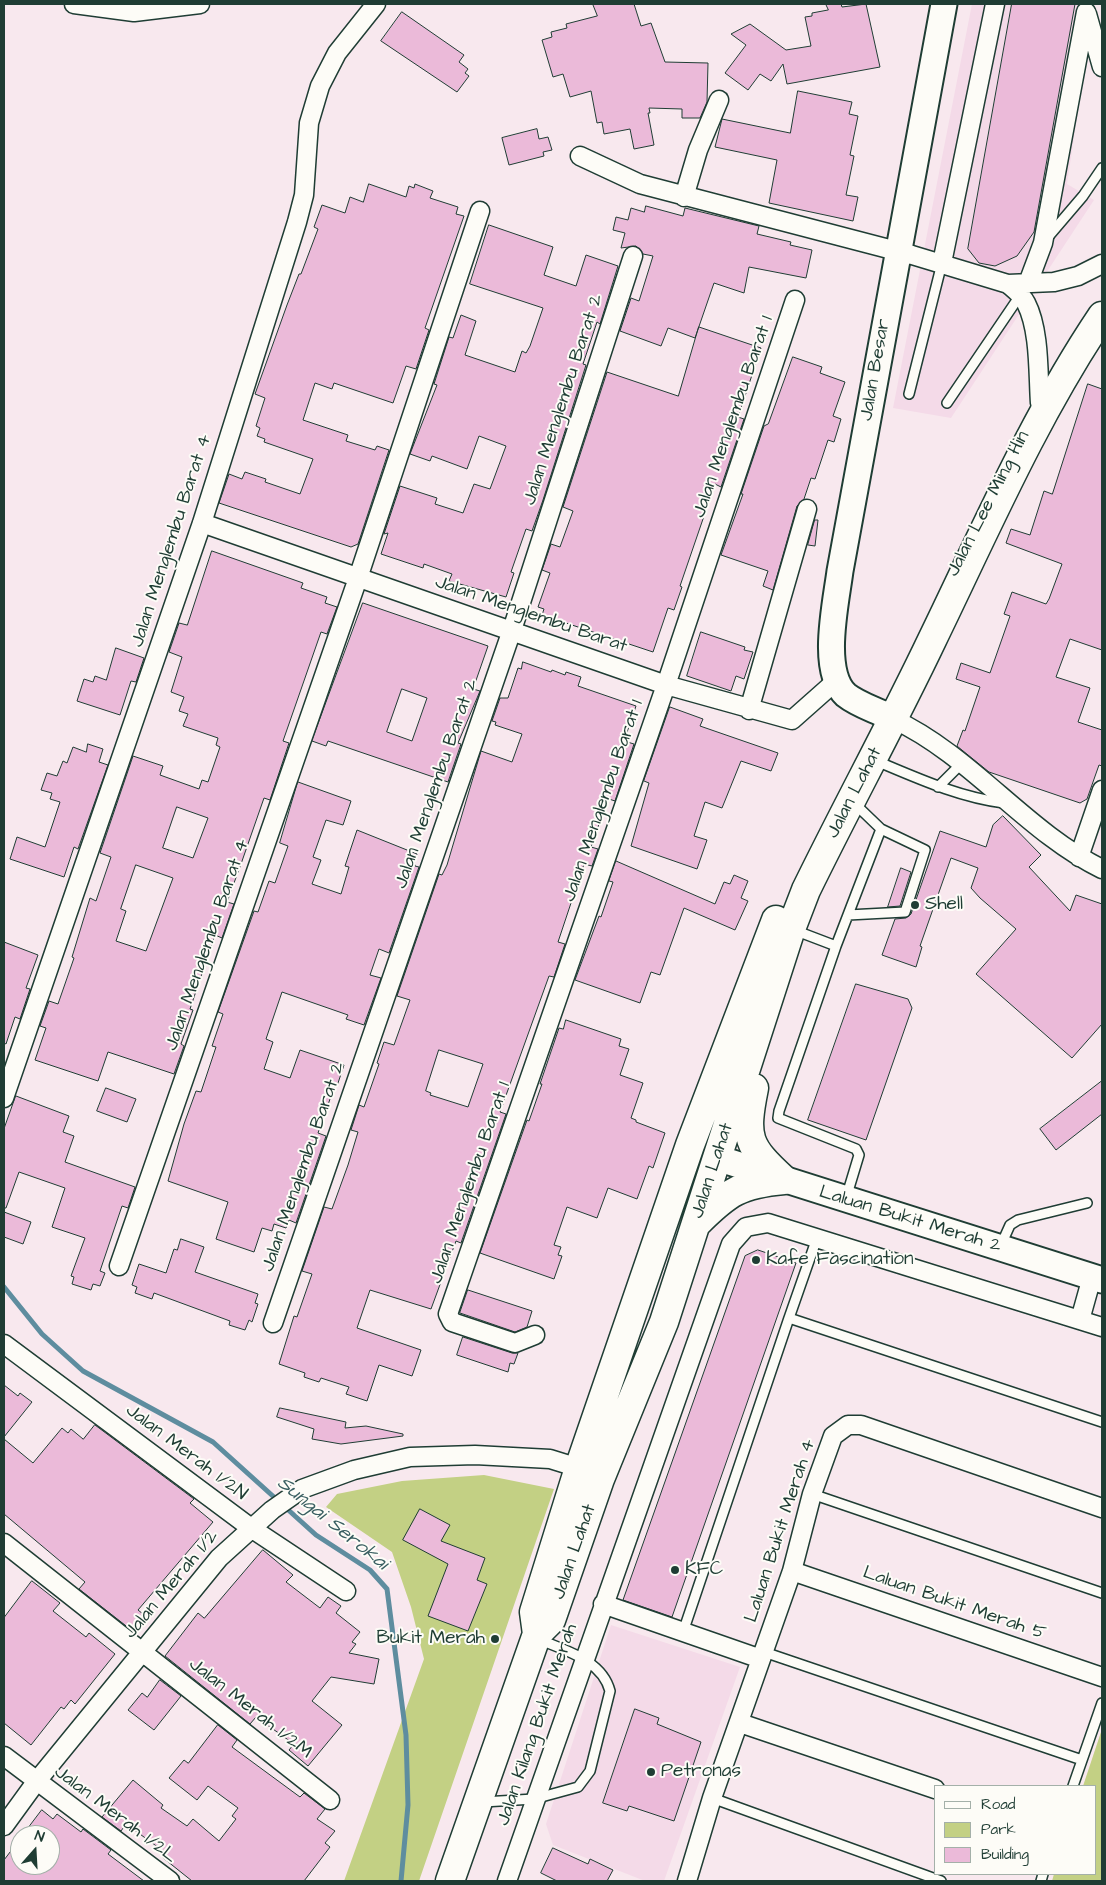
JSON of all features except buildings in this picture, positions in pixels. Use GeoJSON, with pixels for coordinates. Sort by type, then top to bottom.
{"type":"FeatureCollection","features":[{"type":"Feature","properties":{"kind":"main road","name":"Jalan Besar"},"geometry":{"type":"LineString","coordinates":[[836,681],[832,646],[840,571],[944,4]]}},
{"type":"Feature","properties":{"kind":"main road","name":"Jalan Lee Ming Hin"},"geometry":{"type":"LineString","coordinates":[[890,717],[944,594],[990,499],[1040,403],[1102,296]]}},
{"type":"Feature","properties":{"kind":"main road","name":"Jalan Lee Ming Hin"},"geometry":{"type":"LineString","coordinates":[[890,717],[1043,413],[1074,359],[1102,316]]}},
{"type":"Feature","properties":{"kind":"main road"},"geometry":{"type":"LineString","coordinates":[[836,681],[846,695],[890,717]]}},
{"type":"Feature","properties":{"kind":"main road","name":"Jalan Lahat"},"geometry":{"type":"LineString","coordinates":[[542,1630],[534,1612],[579,1468],[632,1319],[690,1145],[758,966],[806,890],[848,797],[872,759],[890,717]]}},
{"type":"Feature","properties":{"kind":"main road","name":"Jalan Lahat"},"geometry":{"type":"LineString","coordinates":[[450,1881],[600,1478],[664,1322],[717,1158],[783,926],[890,717]]}},
{"type":"Feature","properties":{"kind":"main road"},"geometry":{"type":"LineString","coordinates":[[783,926],[782,991],[754,1087],[748,1121],[751,1144],[762,1160],[784,1180]]}},
{"type":"Feature","properties":{"kind":"main road"},"geometry":{"type":"LineString","coordinates":[[632,1319],[665,1262],[695,1172],[703,1165],[717,1158],[711,1144],[709,1131],[712,1114],[758,966]]}},
{"type":"Feature","properties":{"kind":"main road","name":"Laluan Bukit Merah 2"},"geometry":{"type":"LineString","coordinates":[[717,1158],[1097,1278]]}},
{"type":"Feature","properties":{"kind":"main road"},"geometry":{"type":"LineString","coordinates":[[695,1226],[718,1202],[738,1188],[757,1182],[784,1180]]}},
{"type":"Feature","properties":{"kind":"main road"},"geometry":{"type":"LineString","coordinates":[[579,1468],[591,1462],[597,1453],[632,1375],[664,1322]]}},
{"type":"Feature","properties":{"kind":"street"},"geometry":{"type":"LineString","coordinates":[[74,4],[134,12],[200,4]]}},
{"type":"Feature","properties":{"kind":"street","name":"Jalan Menglembu Barat 4"},"geometry":{"type":"LineString","coordinates":[[4,1098],[202,523],[300,213],[304,195],[309,124],[320,86],[337,53],[376,4]]}},
{"type":"Feature","properties":{"kind":"street"},"geometry":{"type":"LineString","coordinates":[[942,263],[994,4]]}},
{"type":"Feature","properties":{"kind":"street"},"geometry":{"type":"LineString","coordinates":[[1019,287],[1043,243],[1085,8]]}},
{"type":"Feature","properties":{"kind":"street"},"geometry":{"type":"LineString","coordinates":[[1085,8],[1102,67]]}},
{"type":"Feature","properties":{"kind":"street"},"geometry":{"type":"LineString","coordinates":[[684,197],[698,150],[719,100]]}},
{"type":"Feature","properties":{"kind":"street"},"geometry":{"type":"LineString","coordinates":[[580,156],[640,184],[942,263],[1019,287],[1078,276],[1102,264]]}},
{"type":"Feature","properties":{"kind":"street","name":"Jalan Menglembu Barat 4"},"geometry":{"type":"LineString","coordinates":[[118,1266],[358,578],[480,211]]}},
{"type":"Feature","properties":{"kind":"street","name":"Jalan Menglembu Barat 2"},"geometry":{"type":"LineString","coordinates":[[273,1323],[512,630],[633,256]]}},
{"type":"Feature","properties":{"kind":"street"},"geometry":{"type":"LineString","coordinates":[[1019,287],[1027,304],[1034,327],[1040,403]]}},
{"type":"Feature","properties":{"kind":"street","name":"Jalan Menglembu Barat 1"},"geometry":{"type":"LineString","coordinates":[[535,1335],[515,1342],[452,1322],[448,1314],[666,685],[796,300]]}},
{"type":"Feature","properties":{"kind":"street"},"geometry":{"type":"LineString","coordinates":[[749,710],[807,509]]}},
{"type":"Feature","properties":{"kind":"street","name":"Jalan Menglembu Barat"},"geometry":{"type":"LineString","coordinates":[[202,523],[666,685],[749,710],[792,720],[836,681]]}},
{"type":"Feature","properties":{"kind":"street"},"geometry":{"type":"LineString","coordinates":[[890,717],[908,726],[962,763],[1079,857],[1102,869]]}},
{"type":"Feature","properties":{"kind":"street"},"geometry":{"type":"LineString","coordinates":[[1079,857],[1102,790]]}},
{"type":"Feature","properties":{"kind":"street","name":"Jalan Kilang Bukit Merah"},"geometry":{"type":"LineString","coordinates":[[506,1881],[730,1244],[746,1228],[768,1223],[817,1238]]}},
{"type":"Feature","properties":{"kind":"street"},"geometry":{"type":"LineString","coordinates":[[817,1238],[1102,1327]]}},
{"type":"Feature","properties":{"kind":"street"},"geometry":{"type":"LineString","coordinates":[[1080,1320],[1097,1278]]}},
{"type":"Feature","properties":{"kind":"street","name":"Jalan Merah 1/2N"},"geometry":{"type":"LineString","coordinates":[[4,1344],[252,1528],[346,1591]]}},
{"type":"Feature","properties":{"kind":"street","name":"Laluan Bukit Merah 4"},"geometry":{"type":"LineString","coordinates":[[693,1880],[712,1798],[792,1571],[812,1494],[833,1436],[848,1425],[862,1425],[1102,1508]]}},
{"type":"Feature","properties":{"kind":"street","name":"Jalan Merah 1/2"},"geometry":{"type":"LineString","coordinates":[[4,1826],[36,1782],[219,1558],[272,1510],[302,1489],[354,1470],[410,1457],[475,1456],[550,1459],[579,1468]]}},
{"type":"Feature","properties":{"kind":"street","name":"Jalan Merah 1/2M"},"geometry":{"type":"LineString","coordinates":[[4,1542],[330,1800]]}},
{"type":"Feature","properties":{"kind":"street","name":"Laluan Bukit Merah 5"},"geometry":{"type":"LineString","coordinates":[[792,1571],[1102,1677]]}},
{"type":"Feature","properties":{"kind":"street"},"geometry":{"type":"LineString","coordinates":[[603,1604],[683,1632],[762,1656]]}},
{"type":"Feature","properties":{"kind":"street"},"geometry":{"type":"LineString","coordinates":[[740,1723],[934,1790]]}},
{"type":"Feature","properties":{"kind":"street","name":"Jalan Merah 1/2L"},"geometry":{"type":"LineString","coordinates":[[4,1756],[36,1782],[170,1881]]}},
{"type":"Feature","properties":{"kind":"lane"},"geometry":{"type":"LineString","coordinates":[[1043,243],[1083,196],[1102,168]]}},
{"type":"Feature","properties":{"kind":"lane"},"geometry":{"type":"LineString","coordinates":[[909,394],[942,263]]}},
{"type":"Feature","properties":{"kind":"lane"},"geometry":{"type":"LineString","coordinates":[[947,403],[1019,287]]}},
{"type":"Feature","properties":{"kind":"lane"},"geometry":{"type":"LineString","coordinates":[[872,759],[938,786],[985,800],[1012,804]]}},
{"type":"Feature","properties":{"kind":"lane"},"geometry":{"type":"LineString","coordinates":[[938,786],[962,763]]}},
{"type":"Feature","properties":{"kind":"lane"},"geometry":{"type":"LineString","coordinates":[[848,797],[881,829],[925,850],[905,912],[848,915]]}},
{"type":"Feature","properties":{"kind":"lane"},"geometry":{"type":"LineString","coordinates":[[846,1200],[859,1155],[856,1149],[778,1118],[836,946],[881,829]]}},
{"type":"Feature","properties":{"kind":"lane"},"geometry":{"type":"LineString","coordinates":[[783,926],[836,946]]}},
{"type":"Feature","properties":{"kind":"lane"},"geometry":{"type":"LineString","coordinates":[[1000,1248],[1010,1225],[1018,1220],[1087,1203]]}},
{"type":"Feature","properties":{"kind":"lane"},"geometry":{"type":"LineString","coordinates":[[683,1632],[817,1238]]}},
{"type":"Feature","properties":{"kind":"lane"},"geometry":{"type":"LineString","coordinates":[[789,1318],[1102,1422]]}},
{"type":"Feature","properties":{"kind":"lane"},"geometry":{"type":"LineString","coordinates":[[812,1494],[1102,1593]]}},
{"type":"Feature","properties":{"kind":"lane"},"geometry":{"type":"LineString","coordinates":[[478,1802],[534,1799],[578,1787],[590,1771],[610,1691],[606,1678],[584,1658],[542,1630]]}},
{"type":"Feature","properties":{"kind":"lane"},"geometry":{"type":"LineString","coordinates":[[762,1656],[1082,1760]]}},
{"type":"Feature","properties":{"kind":"lane"},"geometry":{"type":"LineString","coordinates":[[1073,1785],[1102,1703]]}},
{"type":"Feature","properties":{"kind":"lane"},"geometry":{"type":"LineString","coordinates":[[712,1798],[941,1881]]}},
{"type":"Feature","properties":{"kind":"shaded area"},"geometry":{"type":"Polygon","coordinates":[[[972,4],[1094,4],[1067,184],[1094,200],[951,418],[893,408],[972,4]]]}},
{"type":"Feature","properties":{"kind":"shaded area"},"geometry":{"type":"Polygon","coordinates":[[[611,1625],[740,1667],[664,1881],[645,1881],[553,1845],[546,1824],[611,1625]]]}},
{"type":"Feature","properties":{"kind":"green space"},"geometry":{"type":"Polygon","coordinates":[[[484,1475],[554,1489],[419,1881],[344,1881],[424,1659],[411,1607],[392,1552],[326,1507],[337,1494],[402,1481],[484,1475]]]}},
{"type":"Feature","properties":{"kind":"green space"},"geometry":{"type":"Polygon","coordinates":[[[1102,1729],[1102,1881],[1052,1881],[1054,1875],[1096,1875],[1096,1785],[1083,1785],[1102,1729]]]}},
{"type":"Feature","properties":{"kind":"waterway","name":"Sungai Serokai"},"geometry":{"type":"LineString","coordinates":[[4,1287],[42,1334],[83,1371],[213,1442],[316,1535],[370,1570],[387,1589],[406,1735],[408,1805],[401,1881]]}},
{"type":"Feature","properties":{"kind":"place","name":"Shell"},"geometry":{"type":"Point","coordinates":[915,905]}},
{"type":"Feature","properties":{"kind":"place","name":"Kafe Fascination"},"geometry":{"type":"Point","coordinates":[756,1260]}},
{"type":"Feature","properties":{"kind":"place","name":"KFC"},"geometry":{"type":"Point","coordinates":[675,1570]}},
{"type":"Feature","properties":{"kind":"place","name":"Bukit Merah"},"geometry":{"type":"Point","coordinates":[495,1639]}},
{"type":"Feature","properties":{"kind":"place","name":"Petronas"},"geometry":{"type":"Point","coordinates":[651,1772]}}]}
